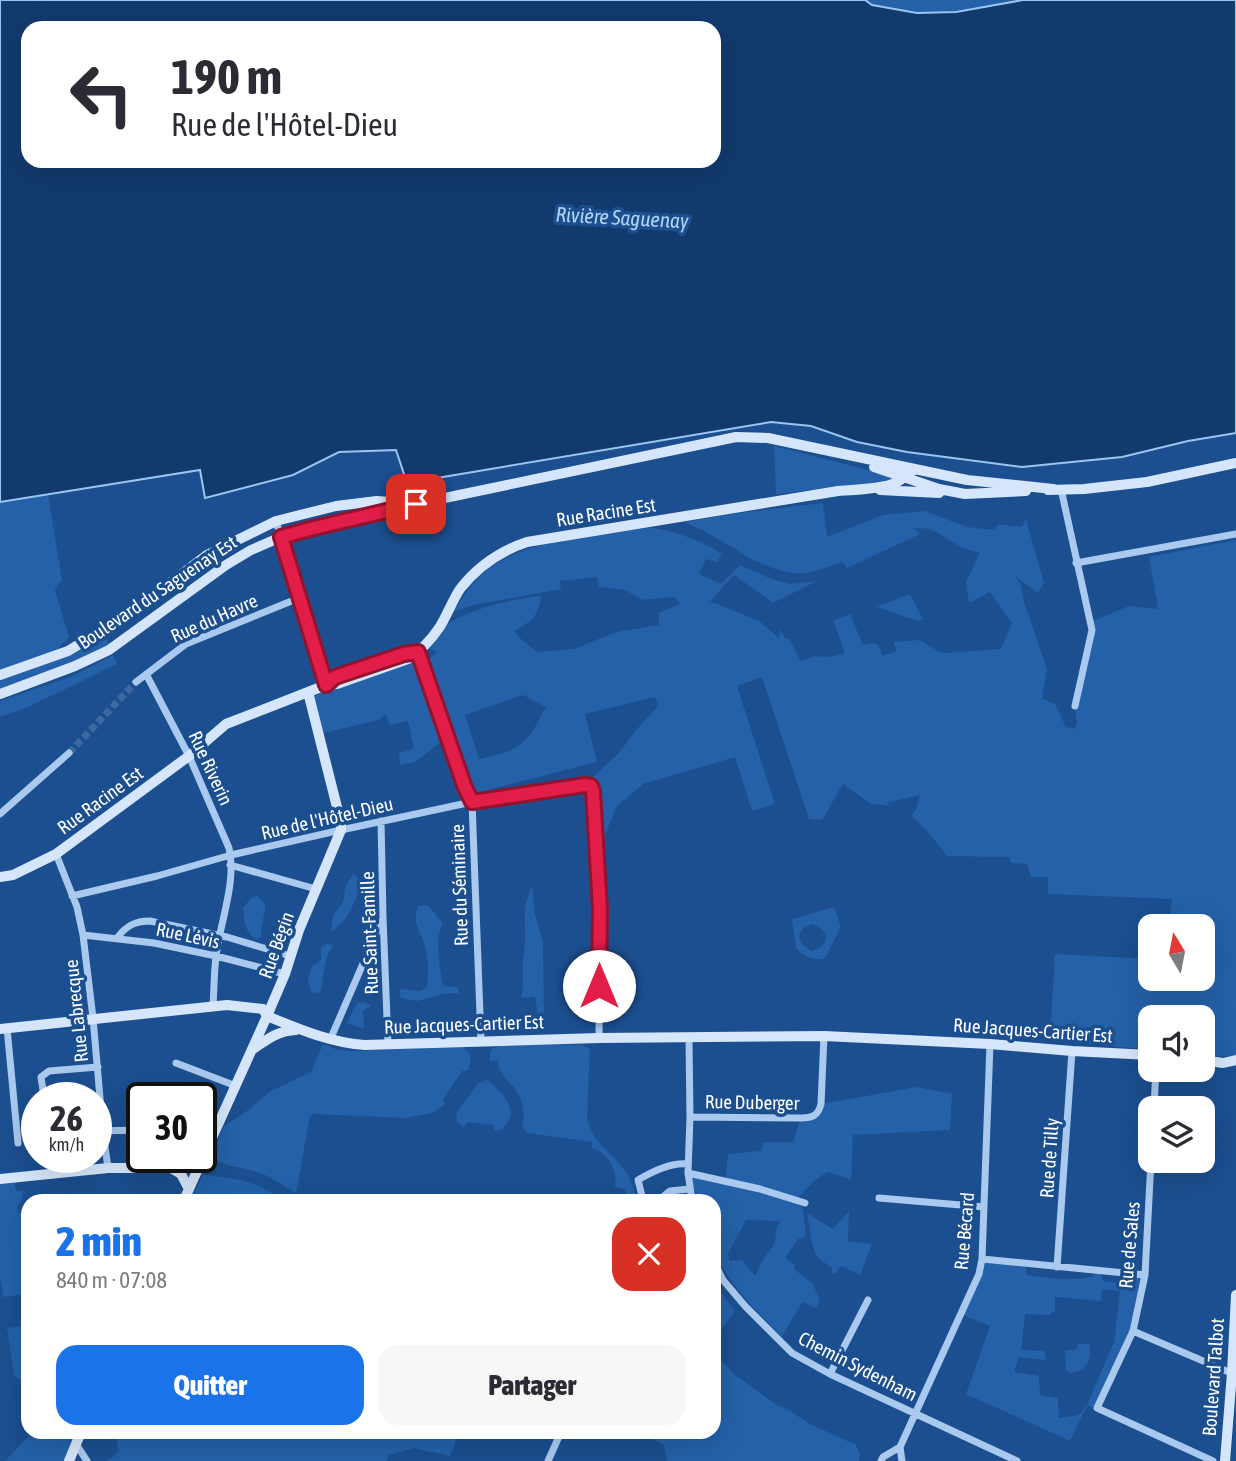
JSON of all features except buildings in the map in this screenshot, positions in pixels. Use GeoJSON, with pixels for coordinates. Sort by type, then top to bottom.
{"type":"FeatureCollection","features":[{"type":"Feature","properties":{"kind":"main road","name":"Boulevard du Saguenay Est"},"geometry":{"type":"LineString","coordinates":[[0,694],[75,666],[109,650],[226,565],[281,537],[416,504],[736,437],[768,438],[967,481],[1057,489]]}},
{"type":"Feature","properties":{"kind":"main road","name":"Boulevard du Saguenay Est"},"geometry":{"type":"LineString","coordinates":[[824,451],[939,489],[965,494],[1084,489],[1147,482],[1236,463]]}},
{"type":"Feature","properties":{"kind":"main road","name":"Rue Racine Est"},"geometry":{"type":"LineString","coordinates":[[0,877],[13,875],[55,854],[189,756],[226,724],[326,685],[337,684],[408,659],[418,652],[438,629],[460,590],[475,573],[493,557],[509,548],[527,542],[895,483],[915,470]]}},
{"type":"Feature","properties":{"kind":"main road","name":"Rue Racine Est"},"geometry":{"type":"LineString","coordinates":[[848,490],[965,494]]}},
{"type":"Feature","properties":{"kind":"main road","name":"Boulevard du Saguenay Est"},"geometry":{"type":"LineString","coordinates":[[0,675],[68,651],[127,615],[207,555],[276,521],[336,506],[377,501],[416,504]]}},
{"type":"Feature","properties":{"kind":"main road"},"geometry":{"type":"LineString","coordinates":[[308,692],[341,830]]}},
{"type":"Feature","properties":{"kind":"main road","name":"Rue Bégin"},"geometry":{"type":"LineString","coordinates":[[217,1128],[268,1016],[341,830]]}},
{"type":"Feature","properties":{"kind":"main road","name":"Rue Jacques-Cartier Est"},"geometry":{"type":"LineString","coordinates":[[3,1028],[227,1005],[263,1009],[268,1016],[346,1044],[824,1036],[1138,1054]]}},
{"type":"Feature","properties":{"kind":"main road"},"geometry":{"type":"LineString","coordinates":[[253,1050],[284,1030],[303,1030]]}},
{"type":"Feature","properties":{"kind":"main road"},"geometry":{"type":"LineString","coordinates":[[1223,1063],[1236,1060]]}},
{"type":"Feature","properties":{"kind":"main road"},"geometry":{"type":"LineString","coordinates":[[1215,1062],[1236,1069]]}},
{"type":"Feature","properties":{"kind":"main road"},"geometry":{"type":"LineString","coordinates":[[0,1179],[59,1173]]}},
{"type":"Feature","properties":{"kind":"main road"},"geometry":{"type":"LineString","coordinates":[[179,1173],[189,1189]]}},
{"type":"Feature","properties":{"kind":"main road","name":"Rue Bégin"},"geometry":{"type":"LineString","coordinates":[[187,1194],[197,1173]]}},
{"type":"Feature","properties":{"kind":"main road","name":"Boulevard Talbot"},"geometry":{"type":"LineString","coordinates":[[1225,1461],[1234,1374],[1236,1295]]}},
{"type":"Feature","properties":{"kind":"main road"},"geometry":{"type":"LineString","coordinates":[[69,1461],[78,1439]]}},
{"type":"Feature","properties":{"kind":"street"},"geometry":{"type":"LineString","coordinates":[[1057,489],[1091,630],[1075,706]]}},
{"type":"Feature","properties":{"kind":"street"},"geometry":{"type":"LineString","coordinates":[[276,521],[326,685]]}},
{"type":"Feature","properties":{"kind":"street"},"geometry":{"type":"LineString","coordinates":[[1076,563],[1236,534]]}},
{"type":"Feature","properties":{"kind":"street","name":"Rue du Havre"},"geometry":{"type":"LineString","coordinates":[[136,682],[186,644],[299,598]]}},
{"type":"Feature","properties":{"kind":"street","name":"Rue du Séminaire"},"geometry":{"type":"LineString","coordinates":[[418,652],[472,802],[481,1041]]}},
{"type":"Feature","properties":{"kind":"street","name":"Rue Riverin"},"geometry":{"type":"LineString","coordinates":[[146,674],[189,756],[231,855],[229,884],[216,956],[214,1006]]}},
{"type":"Feature","properties":{"kind":"street"},"geometry":{"type":"LineString","coordinates":[[0,814],[69,753]]}},
{"type":"Feature","properties":{"kind":"street","name":"Rue de l'Hôtel-Dieu"},"geometry":{"type":"LineString","coordinates":[[72,896],[231,855],[381,821],[472,802],[591,786],[600,909],[599,1038]]}},
{"type":"Feature","properties":{"kind":"street","name":"Rue Saint-Famille"},"geometry":{"type":"LineString","coordinates":[[381,821],[388,1044]]}},
{"type":"Feature","properties":{"kind":"street","name":"Rue Labrecque"},"geometry":{"type":"LineString","coordinates":[[55,854],[77,907],[83,935],[98,1082]]}},
{"type":"Feature","properties":{"kind":"street"},"geometry":{"type":"LineString","coordinates":[[230,865],[316,889]]}},
{"type":"Feature","properties":{"kind":"street"},"geometry":{"type":"LineString","coordinates":[[330,1040],[383,918]]}},
{"type":"Feature","properties":{"kind":"street"},"geometry":{"type":"LineString","coordinates":[[117,938],[128,926],[140,921],[162,923],[220,935],[290,956]]}},
{"type":"Feature","properties":{"kind":"street","name":"Rue Lévis"},"geometry":{"type":"LineString","coordinates":[[83,935],[154,943],[285,974]]}},
{"type":"Feature","properties":{"kind":"street"},"geometry":{"type":"LineString","coordinates":[[3,1028],[18,1143]]}},
{"type":"Feature","properties":{"kind":"street","name":"Rue Duberger"},"geometry":{"type":"LineString","coordinates":[[690,1117],[815,1116],[820,1111],[821,1104],[824,1036]]}},
{"type":"Feature","properties":{"kind":"street"},"geometry":{"type":"LineString","coordinates":[[689,1038],[688,1169],[690,1194]]}},
{"type":"Feature","properties":{"kind":"street","name":"Rue Bécard"},"geometry":{"type":"LineString","coordinates":[[881,1461],[900,1447],[979,1274],[982,1259],[990,1044]]}},
{"type":"Feature","properties":{"kind":"street","name":"Rue de Tilly"},"geometry":{"type":"LineString","coordinates":[[1057,1267],[1072,1051]]}},
{"type":"Feature","properties":{"kind":"street"},"geometry":{"type":"LineString","coordinates":[[176,1063],[236,1086]]}},
{"type":"Feature","properties":{"kind":"street"},"geometry":{"type":"LineString","coordinates":[[42,1082],[41,1077],[49,1071],[98,1067]]}},
{"type":"Feature","properties":{"kind":"street"},"geometry":{"type":"LineString","coordinates":[[642,1194],[638,1180],[663,1167],[681,1163],[688,1169],[805,1203]]}},
{"type":"Feature","properties":{"kind":"street","name":"Rue de Sales"},"geometry":{"type":"LineString","coordinates":[[1150,1173],[1145,1275],[1133,1331],[1097,1408],[1213,1461]]}},
{"type":"Feature","properties":{"kind":"street"},"geometry":{"type":"LineString","coordinates":[[666,1194],[670,1191],[689,1189]]}},
{"type":"Feature","properties":{"kind":"street"},"geometry":{"type":"LineString","coordinates":[[879,1198],[984,1207]]}},
{"type":"Feature","properties":{"kind":"street"},"geometry":{"type":"LineString","coordinates":[[982,1259],[1145,1275]]}},
{"type":"Feature","properties":{"kind":"street","name":"Chemin Sydenham"},"geometry":{"type":"LineString","coordinates":[[721,1276],[745,1306],[792,1353],[830,1374],[1017,1461]]}},
{"type":"Feature","properties":{"kind":"street"},"geometry":{"type":"LineString","coordinates":[[830,1374],[867,1300]]}},
{"type":"Feature","properties":{"kind":"street"},"geometry":{"type":"LineString","coordinates":[[1133,1331],[1234,1374]]}},
{"type":"Feature","properties":{"kind":"street"},"geometry":{"type":"LineString","coordinates":[[548,1461],[558,1439]]}},
{"type":"Feature","properties":{"kind":"street"},"geometry":{"type":"LineString","coordinates":[[76,1444],[87,1461]]}},
{"type":"Feature","properties":{"kind":"street"},"geometry":{"type":"LineString","coordinates":[[900,1447],[902,1461]]}},
{"type":"Feature","properties":{"kind":"shaded area"},"geometry":{"type":"Polygon","coordinates":[[[865,0],[1021,0],[956,11],[917,13],[872,5],[865,0]]]}},
{"type":"Feature","properties":{"kind":"shaded area"},"geometry":{"type":"Polygon","coordinates":[[[774,446],[877,472],[893,479],[776,494],[774,446]]]}},
{"type":"Feature","properties":{"kind":"shaded area"},"geometry":{"type":"Polygon","coordinates":[[[48,494],[62,580],[55,590],[69,637],[54,653],[0,670],[0,502],[48,494]]]}},
{"type":"Feature","properties":{"kind":"shaded area"},"geometry":{"type":"Polygon","coordinates":[[[823,503],[827,537],[883,515],[925,511],[967,527],[994,530],[999,524],[1022,527],[1026,519],[1044,583],[1038,593],[1015,576],[1021,585],[1024,602],[1047,669],[1042,698],[1055,704],[1066,727],[1075,729],[1075,706],[1090,622],[1129,606],[1158,609],[1149,557],[1236,540],[1236,1057],[1215,1056],[1215,1005],[1138,1005],[1138,1049],[1050,1040],[1055,954],[1138,958],[1138,991],[1215,991],[1215,914],[1170,914],[1172,899],[1048,894],[1048,877],[1031,877],[1027,864],[1011,863],[1009,857],[947,856],[912,816],[920,795],[885,803],[893,806],[871,804],[843,784],[822,820],[809,819],[762,677],[737,686],[775,804],[752,811],[735,757],[643,784],[617,806],[604,837],[596,839],[593,791],[585,784],[619,753],[658,706],[655,697],[585,714],[597,762],[476,793],[428,660],[437,652],[430,649],[434,637],[445,626],[476,610],[541,596],[533,618],[514,631],[537,652],[574,649],[616,632],[659,625],[659,613],[680,604],[675,597],[643,600],[625,590],[599,587],[597,577],[560,581],[561,589],[473,605],[453,612],[487,570],[500,561],[529,549],[578,538],[652,528],[688,537],[722,554],[717,562],[706,559],[699,574],[721,584],[740,565],[774,580],[791,584],[817,581],[773,603],[734,575],[710,601],[759,621],[780,639],[779,629],[786,639],[789,639],[801,661],[814,656],[830,657],[845,653],[833,621],[850,614],[863,645],[877,643],[883,656],[897,651],[893,642],[920,640],[944,653],[1001,649],[1012,623],[990,592],[969,603],[966,581],[980,553],[963,548],[932,530],[919,528],[910,529],[915,529],[920,534],[847,568],[843,562],[811,572],[794,573],[756,561],[684,522],[823,503]],[[523,695],[465,715],[479,759],[518,746],[530,735],[546,707],[523,695]]]}},
{"type":"Feature","properties":{"kind":"shaded area"},"geometry":{"type":"Polygon","coordinates":[[[910,594],[923,620],[917,621],[877,607],[910,594]]]}},
{"type":"Feature","properties":{"kind":"shaded area"},"geometry":{"type":"Polygon","coordinates":[[[105,636],[109,644],[77,660],[0,689],[0,680],[66,656],[105,636]]]}},
{"type":"Feature","properties":{"kind":"shaded area"},"geometry":{"type":"Polygon","coordinates":[[[418,652],[447,737],[415,762],[400,765],[399,753],[414,749],[408,721],[390,725],[386,714],[379,720],[319,734],[308,692],[418,652]]]}},
{"type":"Feature","properties":{"kind":"shaded area"},"geometry":{"type":"Polygon","coordinates":[[[113,655],[117,664],[28,707],[0,717],[0,701],[73,676],[113,655]]]}},
{"type":"Feature","properties":{"kind":"shaded area"},"geometry":{"type":"Polygon","coordinates":[[[354,873],[362,884],[347,916],[331,932],[333,916],[343,902],[346,885],[354,873]]]}},
{"type":"Feature","properties":{"kind":"shaded area"},"geometry":{"type":"Polygon","coordinates":[[[532,887],[535,915],[543,943],[544,1016],[538,1014],[535,997],[521,998],[525,909],[532,887]]]}},
{"type":"Feature","properties":{"kind":"shaded area"},"geometry":{"type":"Polygon","coordinates":[[[257,896],[265,903],[261,937],[258,940],[248,930],[243,908],[251,898],[257,896]]]}},
{"type":"Feature","properties":{"kind":"shaded area"},"geometry":{"type":"Polygon","coordinates":[[[428,905],[443,924],[438,945],[443,986],[458,987],[459,993],[417,1001],[400,998],[400,989],[420,991],[427,987],[427,955],[416,913],[418,906],[428,905]]]}},
{"type":"Feature","properties":{"kind":"shaded area"},"geometry":{"type":"Polygon","coordinates":[[[834,907],[841,927],[825,958],[809,958],[796,948],[792,919],[834,907]],[[813,924],[807,926],[799,936],[802,944],[812,951],[825,942],[825,934],[813,924]]]}},
{"type":"Feature","properties":{"kind":"shaded area"},"geometry":{"type":"Polygon","coordinates":[[[326,944],[333,945],[326,962],[320,993],[311,992],[308,979],[312,966],[321,960],[321,947],[326,944]]]}},
{"type":"Feature","properties":{"kind":"shaded area"},"geometry":{"type":"Polygon","coordinates":[[[364,1002],[372,1006],[363,1010],[364,1029],[347,1023],[357,1003],[364,1002]]]}},
{"type":"Feature","properties":{"kind":"shaded area"},"geometry":{"type":"Polygon","coordinates":[[[323,1044],[350,1051],[463,1047],[470,1054],[468,1070],[462,1071],[443,1099],[445,1104],[433,1113],[405,1118],[310,1116],[296,1193],[265,1175],[217,1160],[217,1142],[224,1126],[271,1091],[311,1072],[323,1044]]]}},
{"type":"Feature","properties":{"kind":"shaded area"},"geometry":{"type":"Polygon","coordinates":[[[582,1045],[590,1049],[587,1118],[589,1126],[598,1142],[627,1174],[635,1194],[625,1194],[626,1189],[615,1187],[611,1163],[603,1154],[592,1148],[592,1142],[527,1133],[522,1127],[522,1102],[502,1074],[498,1060],[490,1061],[490,1054],[495,1047],[582,1045]]]}},
{"type":"Feature","properties":{"kind":"shaded area"},"geometry":{"type":"Polygon","coordinates":[[[487,1079],[508,1103],[510,1116],[507,1123],[501,1130],[494,1131],[494,1125],[468,1122],[462,1127],[456,1114],[478,1083],[487,1079]]]}},
{"type":"Feature","properties":{"kind":"shaded area"},"geometry":{"type":"Polygon","coordinates":[[[917,1087],[952,1094],[950,1130],[853,1135],[851,1180],[829,1172],[795,1200],[803,1209],[806,1237],[798,1239],[785,1258],[813,1284],[820,1301],[816,1308],[802,1302],[782,1337],[744,1296],[721,1264],[721,1194],[696,1194],[688,1173],[725,1181],[728,1154],[762,1151],[763,1142],[793,1142],[801,1118],[808,1118],[821,1104],[917,1087]],[[746,1220],[728,1254],[730,1261],[742,1260],[755,1276],[775,1243],[780,1221],[746,1220]]]}},
{"type":"Feature","properties":{"kind":"shaded area"},"geometry":{"type":"Polygon","coordinates":[[[203,1175],[254,1184],[273,1194],[194,1194],[203,1175]]]}},
{"type":"Feature","properties":{"kind":"shaded area"},"geometry":{"type":"Polygon","coordinates":[[[14,1178],[16,1191],[23,1191],[21,1202],[17,1205],[18,1213],[21,1213],[21,1295],[3,1297],[0,1277],[0,1181],[14,1178]]]}},
{"type":"Feature","properties":{"kind":"shaded area"},"geometry":{"type":"Polygon","coordinates":[[[849,1211],[848,1241],[872,1244],[860,1275],[841,1266],[832,1274],[832,1268],[816,1254],[807,1213],[833,1229],[849,1211]]]}},
{"type":"Feature","properties":{"kind":"shaded area"},"geometry":{"type":"Polygon","coordinates":[[[982,1259],[1025,1263],[1027,1275],[1052,1278],[1086,1278],[1094,1276],[1095,1270],[1100,1271],[1103,1281],[1125,1284],[1132,1274],[1145,1275],[1133,1331],[1097,1408],[1087,1406],[1070,1441],[966,1394],[990,1326],[961,1314],[982,1259]],[[1102,1289],[1101,1301],[1055,1297],[1055,1312],[1051,1312],[1051,1315],[1025,1314],[1021,1350],[1045,1351],[1046,1360],[1019,1357],[1014,1372],[1039,1376],[1040,1395],[1058,1398],[1059,1418],[1079,1415],[1087,1405],[1114,1342],[1120,1291],[1102,1289]]]}},
{"type":"Feature","properties":{"kind":"shaded area"},"geometry":{"type":"Polygon","coordinates":[[[721,1292],[735,1311],[721,1330],[721,1292]]]}},
{"type":"Feature","properties":{"kind":"shaded area"},"geometry":{"type":"Polygon","coordinates":[[[21,1327],[21,1380],[14,1376],[7,1328],[21,1327]]]}},
{"type":"Feature","properties":{"kind":"shaded area"},"geometry":{"type":"Polygon","coordinates":[[[1078,1344],[1090,1344],[1089,1361],[1084,1368],[1070,1373],[1066,1370],[1065,1350],[1076,1350],[1078,1344]]]}},
{"type":"Feature","properties":{"kind":"shaded area"},"geometry":{"type":"Polygon","coordinates":[[[721,1360],[734,1374],[777,1405],[856,1445],[860,1454],[859,1461],[667,1461],[664,1445],[652,1439],[721,1439],[721,1360]]]}},
{"type":"Feature","properties":{"kind":"shaded area"},"geometry":{"type":"Polygon","coordinates":[[[26,1439],[78,1439],[69,1461],[5,1461],[26,1439]]]}},
{"type":"Feature","properties":{"kind":"shaded area"},"geometry":{"type":"Polygon","coordinates":[[[456,1439],[450,1456],[414,1448],[389,1455],[386,1461],[107,1461],[119,1452],[116,1440],[456,1439]]]}},
{"type":"Feature","properties":{"kind":"water","name":"Rivière Saguenay"},"geometry":{"type":"Polygon","coordinates":[[[0,0],[865,0],[872,5],[917,13],[956,12],[1023,0],[1236,0],[1236,433],[1122,457],[1022,467],[907,452],[857,442],[811,426],[771,422],[407,483],[396,450],[339,452],[293,475],[205,498],[200,470],[0,502],[0,0]]]}},
{"type":"Feature","properties":{"kind":"tunnel"},"geometry":{"type":"LineString","coordinates":[[69,753],[136,682]]}},
{"type":"Feature","properties":{"kind":"route"},"geometry":{"type":"LineString","coordinates":[[416,504],[281,537],[326,685],[335,677],[404,654],[418,652],[472,802],[591,786],[600,909],[599,986]]}}]}
